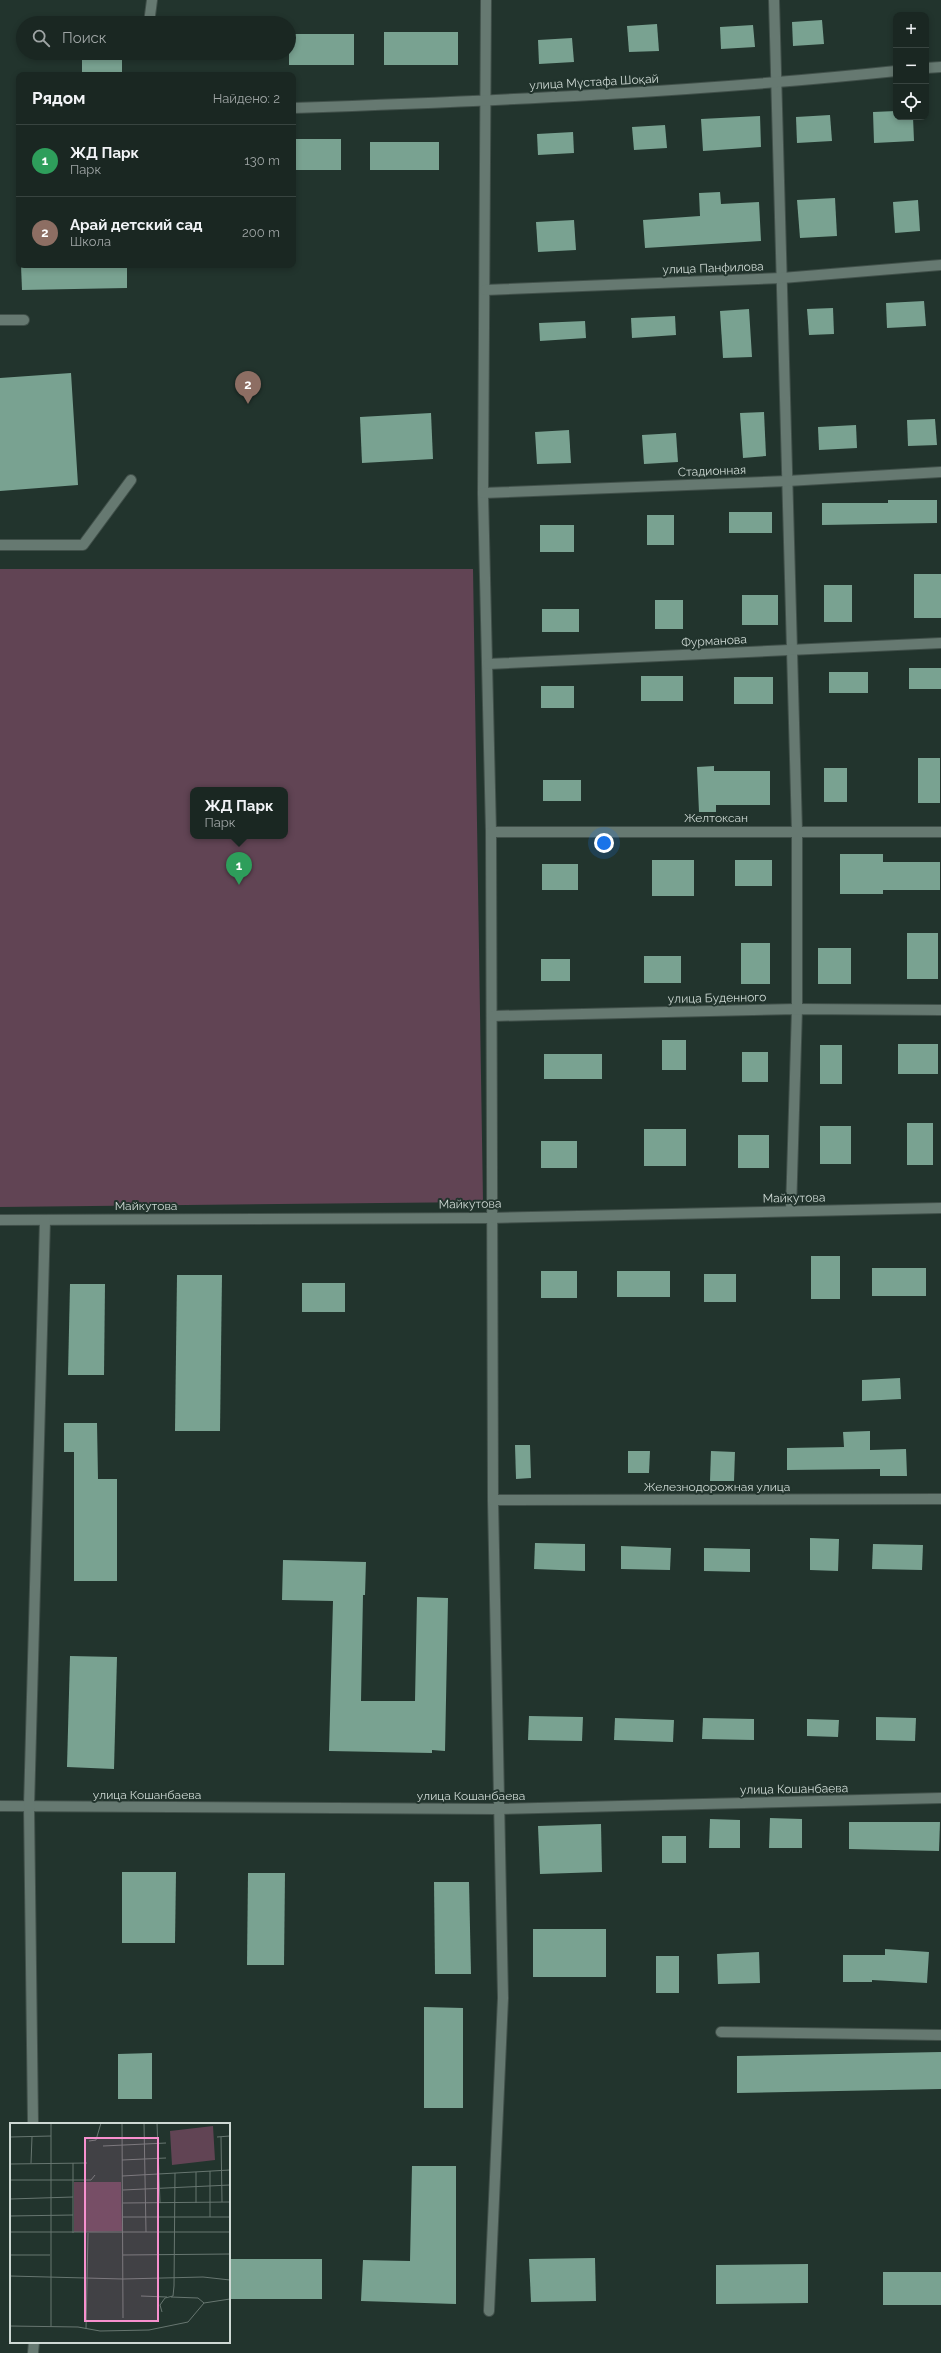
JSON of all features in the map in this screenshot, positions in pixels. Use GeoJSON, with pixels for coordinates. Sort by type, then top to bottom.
{"type":"FeatureCollection","features":[{"type":"Feature","properties":{"kind":"street"},"geometry":{"type":"LineString","coordinates":[[150,16],[152,0]]}},
{"type":"Feature","properties":{"kind":"street"},"geometry":{"type":"LineString","coordinates":[[486,0],[487,101],[484,493],[493,1016],[490,1218],[498,1809],[503,1998],[489,2311]]}},
{"type":"Feature","properties":{"kind":"street"},"geometry":{"type":"LineString","coordinates":[[774,0],[798,831],[797,1009],[791,1211]]}},
{"type":"Feature","properties":{"kind":"street"},"geometry":{"type":"LineString","coordinates":[[929,68],[941,67]]}},
{"type":"Feature","properties":{"kind":"street","name":"улица Мұстафа Шоқай"},"geometry":{"type":"LineString","coordinates":[[296,108],[487,101],[777,84],[893,72]]}},
{"type":"Feature","properties":{"kind":"street","name":"улица Панфилова"},"geometry":{"type":"LineString","coordinates":[[485,290],[782,278],[941,265]]}},
{"type":"Feature","properties":{"kind":"street"},"geometry":{"type":"LineString","coordinates":[[0,320],[24,320]]}},
{"type":"Feature","properties":{"kind":"street","name":"Стадионная"},"geometry":{"type":"LineString","coordinates":[[484,493],[787,481],[941,472]]}},
{"type":"Feature","properties":{"kind":"street"},"geometry":{"type":"LineString","coordinates":[[0,544],[83,544],[130,480]]}},
{"type":"Feature","properties":{"kind":"street","name":"Фурманова"},"geometry":{"type":"LineString","coordinates":[[488,664],[941,643]]}},
{"type":"Feature","properties":{"kind":"street","name":"Желтоксан"},"geometry":{"type":"LineString","coordinates":[[491,832],[941,832]]}},
{"type":"Feature","properties":{"kind":"street","name":"улица Буденного"},"geometry":{"type":"LineString","coordinates":[[493,1016],[797,1009],[941,1010]]}},
{"type":"Feature","properties":{"kind":"street","name":"Майкутова"},"geometry":{"type":"LineString","coordinates":[[0,1220],[490,1218],[941,1208]]}},
{"type":"Feature","properties":{"kind":"street"},"geometry":{"type":"LineString","coordinates":[[33,2123],[28,1807],[45,1220]]}},
{"type":"Feature","properties":{"kind":"street","name":"Железнодорожная улица"},"geometry":{"type":"LineString","coordinates":[[493,1500],[941,1499]]}},
{"type":"Feature","properties":{"kind":"street","name":"улица Кошанбаева"},"geometry":{"type":"LineString","coordinates":[[0,1806],[498,1809],[941,1798]]}},
{"type":"Feature","properties":{"kind":"street"},"geometry":{"type":"LineString","coordinates":[[721,2032],[941,2035]]}},
{"type":"Feature","properties":{"kind":"street"},"geometry":{"type":"LineString","coordinates":[[33,2353],[34,2343]]}},
{"type":"Feature","properties":{"kind":"shaded area"},"geometry":{"type":"Polygon","coordinates":[[[0,569],[473,569],[483,1202],[0,1207],[0,569]]]}},
{"type":"Feature","properties":{"kind":"building"},"geometry":{"type":"Polygon","coordinates":[[[822,20],[824,44],[793,46],[792,22],[822,20]]]}},
{"type":"Feature","properties":{"kind":"building"},"geometry":{"type":"Polygon","coordinates":[[[657,24],[659,51],[629,52],[627,26],[657,24]]]}},
{"type":"Feature","properties":{"kind":"building"},"geometry":{"type":"Polygon","coordinates":[[[753,25],[755,47],[721,49],[720,27],[753,25]]]}},
{"type":"Feature","properties":{"kind":"building"},"geometry":{"type":"Polygon","coordinates":[[[384,32],[458,32],[458,65],[384,65],[384,32]]]}},
{"type":"Feature","properties":{"kind":"building"},"geometry":{"type":"Polygon","coordinates":[[[296,34],[354,34],[354,65],[289,65],[289,60],[296,60],[296,34]]]}},
{"type":"Feature","properties":{"kind":"building"},"geometry":{"type":"Polygon","coordinates":[[[572,38],[574,62],[539,64],[538,40],[572,38]]]}},
{"type":"Feature","properties":{"kind":"building"},"geometry":{"type":"Polygon","coordinates":[[[82,60],[122,60],[122,72],[82,72],[82,60]]]}},
{"type":"Feature","properties":{"kind":"building"},"geometry":{"type":"Polygon","coordinates":[[[893,111],[893,120],[913,120],[914,141],[874,143],[873,112],[893,111]]]}},
{"type":"Feature","properties":{"kind":"building"},"geometry":{"type":"Polygon","coordinates":[[[830,115],[832,141],[797,143],[796,117],[830,115]]]}},
{"type":"Feature","properties":{"kind":"building"},"geometry":{"type":"Polygon","coordinates":[[[760,116],[761,147],[703,151],[701,119],[760,116]]]}},
{"type":"Feature","properties":{"kind":"building"},"geometry":{"type":"Polygon","coordinates":[[[665,125],[667,148],[634,150],[632,127],[665,125]]]}},
{"type":"Feature","properties":{"kind":"building"},"geometry":{"type":"Polygon","coordinates":[[[573,132],[574,153],[538,155],[537,134],[573,132]]]}},
{"type":"Feature","properties":{"kind":"building"},"geometry":{"type":"Polygon","coordinates":[[[296,139],[341,139],[341,170],[296,170],[296,139]]]}},
{"type":"Feature","properties":{"kind":"building"},"geometry":{"type":"Polygon","coordinates":[[[370,142],[439,142],[439,170],[370,170],[370,142]]]}},
{"type":"Feature","properties":{"kind":"building"},"geometry":{"type":"Polygon","coordinates":[[[720,192],[721,204],[759,202],[761,241],[645,248],[643,220],[700,216],[699,193],[720,192]]]}},
{"type":"Feature","properties":{"kind":"building"},"geometry":{"type":"Polygon","coordinates":[[[835,198],[837,236],[800,238],[797,200],[835,198]]]}},
{"type":"Feature","properties":{"kind":"building"},"geometry":{"type":"Polygon","coordinates":[[[918,200],[920,231],[895,233],[893,202],[918,200]]]}},
{"type":"Feature","properties":{"kind":"building"},"geometry":{"type":"Polygon","coordinates":[[[574,220],[576,250],[538,252],[536,222],[574,220]]]}},
{"type":"Feature","properties":{"kind":"building"},"geometry":{"type":"Polygon","coordinates":[[[21,268],[127,268],[127,288],[22,290],[21,268]]]}},
{"type":"Feature","properties":{"kind":"building"},"geometry":{"type":"Polygon","coordinates":[[[924,301],[926,326],[887,328],[886,303],[924,301]]]}},
{"type":"Feature","properties":{"kind":"building"},"geometry":{"type":"Polygon","coordinates":[[[833,308],[834,334],[809,335],[807,309],[833,308]]]}},
{"type":"Feature","properties":{"kind":"building"},"geometry":{"type":"Polygon","coordinates":[[[749,309],[752,357],[723,358],[720,311],[749,309]]]}},
{"type":"Feature","properties":{"kind":"building"},"geometry":{"type":"Polygon","coordinates":[[[675,316],[676,335],[632,338],[631,318],[675,316]]]}},
{"type":"Feature","properties":{"kind":"building"},"geometry":{"type":"Polygon","coordinates":[[[585,321],[586,338],[540,341],[539,323],[585,321]]]}},
{"type":"Feature","properties":{"kind":"building"},"geometry":{"type":"Polygon","coordinates":[[[71,373],[78,485],[0,491],[0,378],[71,373]]]}},
{"type":"Feature","properties":{"kind":"building"},"geometry":{"type":"Polygon","coordinates":[[[764,412],[766,456],[743,458],[740,413],[764,412]]]}},
{"type":"Feature","properties":{"kind":"building"},"geometry":{"type":"Polygon","coordinates":[[[431,413],[433,459],[362,463],[360,417],[431,413]]]}},
{"type":"Feature","properties":{"kind":"building"},"geometry":{"type":"Polygon","coordinates":[[[935,419],[937,445],[908,446],[907,420],[935,419]]]}},
{"type":"Feature","properties":{"kind":"building"},"geometry":{"type":"Polygon","coordinates":[[[856,425],[857,448],[819,450],[818,427],[856,425]]]}},
{"type":"Feature","properties":{"kind":"building"},"geometry":{"type":"Polygon","coordinates":[[[569,430],[571,463],[537,464],[535,432],[569,430]]]}},
{"type":"Feature","properties":{"kind":"building"},"geometry":{"type":"Polygon","coordinates":[[[676,433],[678,462],[644,464],[642,435],[676,433]]]}},
{"type":"Feature","properties":{"kind":"building"},"geometry":{"type":"Polygon","coordinates":[[[888,500],[937,500],[937,523],[822,525],[822,503],[888,503],[888,500]]]}},
{"type":"Feature","properties":{"kind":"building"},"geometry":{"type":"Polygon","coordinates":[[[729,512],[772,512],[772,533],[729,533],[729,512]]]}},
{"type":"Feature","properties":{"kind":"building"},"geometry":{"type":"Polygon","coordinates":[[[647,515],[674,515],[674,545],[647,545],[647,515]]]}},
{"type":"Feature","properties":{"kind":"building"},"geometry":{"type":"Polygon","coordinates":[[[540,525],[574,525],[574,552],[540,552],[540,525]]]}},
{"type":"Feature","properties":{"kind":"building"},"geometry":{"type":"Polygon","coordinates":[[[914,574],[941,574],[941,618],[914,618],[914,574]]]}},
{"type":"Feature","properties":{"kind":"building"},"geometry":{"type":"Polygon","coordinates":[[[824,585],[852,585],[852,622],[824,622],[824,585]]]}},
{"type":"Feature","properties":{"kind":"building"},"geometry":{"type":"Polygon","coordinates":[[[742,595],[778,595],[778,625],[742,625],[742,595]]]}},
{"type":"Feature","properties":{"kind":"building"},"geometry":{"type":"Polygon","coordinates":[[[655,600],[683,600],[683,629],[655,629],[655,600]]]}},
{"type":"Feature","properties":{"kind":"building"},"geometry":{"type":"Polygon","coordinates":[[[542,609],[579,609],[579,632],[542,632],[542,609]]]}},
{"type":"Feature","properties":{"kind":"building"},"geometry":{"type":"Polygon","coordinates":[[[909,668],[941,668],[941,689],[909,689],[909,668]]]}},
{"type":"Feature","properties":{"kind":"building"},"geometry":{"type":"Polygon","coordinates":[[[829,672],[868,672],[868,693],[829,693],[829,672]]]}},
{"type":"Feature","properties":{"kind":"building"},"geometry":{"type":"Polygon","coordinates":[[[641,676],[683,676],[683,701],[641,701],[641,676]]]}},
{"type":"Feature","properties":{"kind":"building"},"geometry":{"type":"Polygon","coordinates":[[[734,677],[773,677],[773,704],[734,704],[734,677]]]}},
{"type":"Feature","properties":{"kind":"building"},"geometry":{"type":"Polygon","coordinates":[[[541,686],[574,686],[574,708],[541,708],[541,686]]]}},
{"type":"Feature","properties":{"kind":"building"},"geometry":{"type":"Polygon","coordinates":[[[918,758],[940,758],[940,803],[918,803],[918,758]]]}},
{"type":"Feature","properties":{"kind":"building"},"geometry":{"type":"Polygon","coordinates":[[[714,766],[714,771],[770,771],[770,805],[716,805],[716,812],[699,812],[697,767],[714,766]]]}},
{"type":"Feature","properties":{"kind":"building"},"geometry":{"type":"Polygon","coordinates":[[[824,768],[847,768],[847,802],[824,802],[824,768]]]}},
{"type":"Feature","properties":{"kind":"building"},"geometry":{"type":"Polygon","coordinates":[[[543,780],[581,780],[581,801],[543,801],[543,780]]]}},
{"type":"Feature","properties":{"kind":"building"},"geometry":{"type":"Polygon","coordinates":[[[840,854],[883,854],[883,862],[940,862],[940,890],[883,890],[883,894],[840,894],[840,854]]]}},
{"type":"Feature","properties":{"kind":"building"},"geometry":{"type":"Polygon","coordinates":[[[652,860],[694,860],[694,896],[652,896],[652,860]]]}},
{"type":"Feature","properties":{"kind":"building"},"geometry":{"type":"Polygon","coordinates":[[[735,860],[772,860],[772,886],[735,886],[735,860]]]}},
{"type":"Feature","properties":{"kind":"building"},"geometry":{"type":"Polygon","coordinates":[[[542,864],[578,864],[578,890],[542,890],[542,864]]]}},
{"type":"Feature","properties":{"kind":"building"},"geometry":{"type":"Polygon","coordinates":[[[907,933],[938,933],[938,979],[907,979],[907,933]]]}},
{"type":"Feature","properties":{"kind":"building"},"geometry":{"type":"Polygon","coordinates":[[[741,943],[770,943],[770,984],[741,984],[741,943]]]}},
{"type":"Feature","properties":{"kind":"building"},"geometry":{"type":"Polygon","coordinates":[[[818,948],[851,948],[851,984],[818,984],[818,948]]]}},
{"type":"Feature","properties":{"kind":"building"},"geometry":{"type":"Polygon","coordinates":[[[644,956],[681,956],[681,983],[644,983],[644,956]]]}},
{"type":"Feature","properties":{"kind":"building"},"geometry":{"type":"Polygon","coordinates":[[[541,959],[570,959],[570,981],[541,981],[541,959]]]}},
{"type":"Feature","properties":{"kind":"building"},"geometry":{"type":"Polygon","coordinates":[[[662,1040],[686,1040],[686,1070],[662,1070],[662,1040]]]}},
{"type":"Feature","properties":{"kind":"building"},"geometry":{"type":"Polygon","coordinates":[[[898,1044],[938,1044],[938,1074],[898,1074],[898,1044]]]}},
{"type":"Feature","properties":{"kind":"building"},"geometry":{"type":"Polygon","coordinates":[[[820,1045],[842,1045],[842,1084],[820,1084],[820,1045]]]}},
{"type":"Feature","properties":{"kind":"building"},"geometry":{"type":"Polygon","coordinates":[[[742,1052],[768,1052],[768,1082],[742,1082],[742,1052]]]}},
{"type":"Feature","properties":{"kind":"building"},"geometry":{"type":"Polygon","coordinates":[[[544,1054],[602,1054],[602,1079],[544,1079],[544,1054]]]}},
{"type":"Feature","properties":{"kind":"building"},"geometry":{"type":"Polygon","coordinates":[[[907,1123],[933,1123],[933,1165],[907,1165],[907,1123]]]}},
{"type":"Feature","properties":{"kind":"building"},"geometry":{"type":"Polygon","coordinates":[[[820,1126],[851,1126],[851,1164],[820,1164],[820,1126]]]}},
{"type":"Feature","properties":{"kind":"building"},"geometry":{"type":"Polygon","coordinates":[[[644,1129],[686,1129],[686,1166],[644,1166],[644,1129]]]}},
{"type":"Feature","properties":{"kind":"building"},"geometry":{"type":"Polygon","coordinates":[[[738,1135],[769,1135],[769,1168],[738,1168],[738,1135]]]}},
{"type":"Feature","properties":{"kind":"building"},"geometry":{"type":"Polygon","coordinates":[[[541,1141],[577,1141],[577,1168],[541,1168],[541,1141]]]}},
{"type":"Feature","properties":{"kind":"building"},"geometry":{"type":"Polygon","coordinates":[[[811,1256],[840,1256],[840,1299],[811,1299],[811,1256]]]}},
{"type":"Feature","properties":{"kind":"building"},"geometry":{"type":"Polygon","coordinates":[[[872,1268],[926,1268],[926,1296],[872,1296],[872,1268]]]}},
{"type":"Feature","properties":{"kind":"building"},"geometry":{"type":"Polygon","coordinates":[[[541,1271],[577,1271],[577,1298],[541,1298],[541,1271]]]}},
{"type":"Feature","properties":{"kind":"building"},"geometry":{"type":"Polygon","coordinates":[[[617,1271],[670,1271],[670,1297],[617,1297],[617,1271]]]}},
{"type":"Feature","properties":{"kind":"building"},"geometry":{"type":"Polygon","coordinates":[[[704,1274],[736,1274],[736,1302],[704,1302],[704,1274]]]}},
{"type":"Feature","properties":{"kind":"building"},"geometry":{"type":"Polygon","coordinates":[[[177,1275],[222,1275],[220,1431],[175,1431],[177,1275]]]}},
{"type":"Feature","properties":{"kind":"building"},"geometry":{"type":"Polygon","coordinates":[[[302,1283],[345,1283],[345,1312],[302,1312],[302,1283]]]}},
{"type":"Feature","properties":{"kind":"building"},"geometry":{"type":"Polygon","coordinates":[[[70,1284],[105,1284],[104,1375],[68,1375],[70,1284]]]}},
{"type":"Feature","properties":{"kind":"building"},"geometry":{"type":"Polygon","coordinates":[[[900,1378],[901,1399],[862,1401],[862,1380],[900,1378]]]}},
{"type":"Feature","properties":{"kind":"building"},"geometry":{"type":"Polygon","coordinates":[[[64,1423],[97,1423],[98,1479],[117,1479],[117,1581],[74,1581],[74,1452],[64,1452],[64,1423]]]}},
{"type":"Feature","properties":{"kind":"building"},"geometry":{"type":"Polygon","coordinates":[[[870,1431],[870,1450],[906,1449],[907,1476],[880,1476],[880,1469],[787,1470],[787,1448],[844,1447],[843,1432],[870,1431]]]}},
{"type":"Feature","properties":{"kind":"building"},"geometry":{"type":"Polygon","coordinates":[[[515,1445],[530,1445],[531,1478],[516,1479],[515,1445]]]}},
{"type":"Feature","properties":{"kind":"building"},"geometry":{"type":"Polygon","coordinates":[[[628,1451],[650,1451],[649,1473],[628,1473],[628,1451]]]}},
{"type":"Feature","properties":{"kind":"building"},"geometry":{"type":"Polygon","coordinates":[[[711,1451],[735,1452],[734,1481],[710,1481],[711,1451]]]}},
{"type":"Feature","properties":{"kind":"building"},"geometry":{"type":"Polygon","coordinates":[[[810,1538],[839,1539],[838,1571],[810,1570],[810,1538]]]}},
{"type":"Feature","properties":{"kind":"building"},"geometry":{"type":"Polygon","coordinates":[[[535,1543],[585,1544],[585,1571],[534,1569],[535,1543]]]}},
{"type":"Feature","properties":{"kind":"building"},"geometry":{"type":"Polygon","coordinates":[[[873,1544],[923,1545],[922,1570],[872,1569],[873,1544]]]}},
{"type":"Feature","properties":{"kind":"building"},"geometry":{"type":"Polygon","coordinates":[[[621,1546],[671,1548],[670,1570],[621,1569],[621,1546]]]}},
{"type":"Feature","properties":{"kind":"building"},"geometry":{"type":"Polygon","coordinates":[[[704,1548],[750,1549],[750,1572],[704,1571],[704,1548]]]}},
{"type":"Feature","properties":{"kind":"building"},"geometry":{"type":"Polygon","coordinates":[[[283,1560],[366,1562],[365,1595],[363,1595],[361,1701],[415,1701],[417,1597],[448,1598],[445,1751],[432,1750],[432,1753],[329,1751],[333,1601],[282,1600],[283,1560]]]}},
{"type":"Feature","properties":{"kind":"building"},"geometry":{"type":"Polygon","coordinates":[[[70,1656],[117,1657],[114,1769],[67,1767],[70,1656]]]}},
{"type":"Feature","properties":{"kind":"building"},"geometry":{"type":"Polygon","coordinates":[[[529,1716],[583,1717],[582,1741],[528,1740],[529,1716]]]}},
{"type":"Feature","properties":{"kind":"building"},"geometry":{"type":"Polygon","coordinates":[[[876,1717],[916,1718],[915,1741],[876,1740],[876,1717]]]}},
{"type":"Feature","properties":{"kind":"building"},"geometry":{"type":"Polygon","coordinates":[[[615,1718],[674,1720],[673,1742],[614,1740],[615,1718]]]}},
{"type":"Feature","properties":{"kind":"building"},"geometry":{"type":"Polygon","coordinates":[[[703,1718],[754,1719],[754,1740],[702,1739],[703,1718]]]}},
{"type":"Feature","properties":{"kind":"building"},"geometry":{"type":"Polygon","coordinates":[[[807,1719],[839,1720],[838,1737],[807,1736],[807,1719]]]}},
{"type":"Feature","properties":{"kind":"building"},"geometry":{"type":"Polygon","coordinates":[[[770,1818],[802,1819],[802,1848],[769,1848],[770,1818]]]}},
{"type":"Feature","properties":{"kind":"building"},"geometry":{"type":"Polygon","coordinates":[[[710,1819],[740,1820],[740,1848],[709,1848],[710,1819]]]}},
{"type":"Feature","properties":{"kind":"building"},"geometry":{"type":"Polygon","coordinates":[[[849,1822],[940,1822],[939,1851],[849,1849],[849,1822]]]}},
{"type":"Feature","properties":{"kind":"building"},"geometry":{"type":"Polygon","coordinates":[[[601,1824],[602,1872],[540,1874],[538,1826],[601,1824]]]}},
{"type":"Feature","properties":{"kind":"building"},"geometry":{"type":"Polygon","coordinates":[[[662,1836],[686,1836],[686,1863],[662,1863],[662,1836]]]}},
{"type":"Feature","properties":{"kind":"building"},"geometry":{"type":"Polygon","coordinates":[[[122,1872],[176,1872],[175,1943],[122,1943],[122,1872]]]}},
{"type":"Feature","properties":{"kind":"building"},"geometry":{"type":"Polygon","coordinates":[[[248,1873],[285,1873],[284,1965],[247,1965],[248,1873]]]}},
{"type":"Feature","properties":{"kind":"building"},"geometry":{"type":"Polygon","coordinates":[[[434,1882],[469,1882],[471,1974],[435,1974],[434,1882]]]}},
{"type":"Feature","properties":{"kind":"building"},"geometry":{"type":"Polygon","coordinates":[[[533,1929],[606,1929],[606,1977],[533,1977],[533,1929]]]}},
{"type":"Feature","properties":{"kind":"building"},"geometry":{"type":"Polygon","coordinates":[[[885,1949],[929,1952],[927,1983],[872,1980],[872,1982],[843,1982],[843,1955],[885,1955],[885,1949]]]}},
{"type":"Feature","properties":{"kind":"building"},"geometry":{"type":"Polygon","coordinates":[[[759,1952],[760,1983],[718,1984],[717,1954],[759,1952]]]}},
{"type":"Feature","properties":{"kind":"building"},"geometry":{"type":"Polygon","coordinates":[[[656,1956],[679,1956],[679,1993],[656,1993],[656,1956]]]}},
{"type":"Feature","properties":{"kind":"building"},"geometry":{"type":"Polygon","coordinates":[[[424,2007],[463,2008],[463,2108],[424,2108],[424,2007]]]}},
{"type":"Feature","properties":{"kind":"building"},"geometry":{"type":"Polygon","coordinates":[[[941,2052],[941,2089],[737,2093],[737,2056],[941,2052]]]}},
{"type":"Feature","properties":{"kind":"building"},"geometry":{"type":"Polygon","coordinates":[[[152,2053],[152,2099],[118,2099],[118,2054],[152,2053]]]}},
{"type":"Feature","properties":{"kind":"building"},"geometry":{"type":"Polygon","coordinates":[[[412,2166],[456,2166],[456,2304],[361,2301],[363,2260],[410,2261],[412,2166]]]}},
{"type":"Feature","properties":{"kind":"building"},"geometry":{"type":"Polygon","coordinates":[[[595,2258],[596,2301],[531,2302],[529,2259],[595,2258]]]}},
{"type":"Feature","properties":{"kind":"building"},"geometry":{"type":"Polygon","coordinates":[[[230,2259],[322,2259],[322,2299],[230,2299],[230,2259]]]}},
{"type":"Feature","properties":{"kind":"building"},"geometry":{"type":"Polygon","coordinates":[[[808,2264],[808,2303],[716,2304],[716,2265],[808,2264]]]}},
{"type":"Feature","properties":{"kind":"building"},"geometry":{"type":"Polygon","coordinates":[[[883,2272],[941,2272],[941,2305],[883,2305],[883,2272]]]}},
{"type":"Feature","properties":{"kind":"place","name":"Арай детский сад"},"geometry":{"type":"Point","coordinates":[248,404]}},
{"type":"Feature","properties":{"kind":"place","name":"ЖД Парк"},"geometry":{"type":"Point","coordinates":[239,885]}}]}
